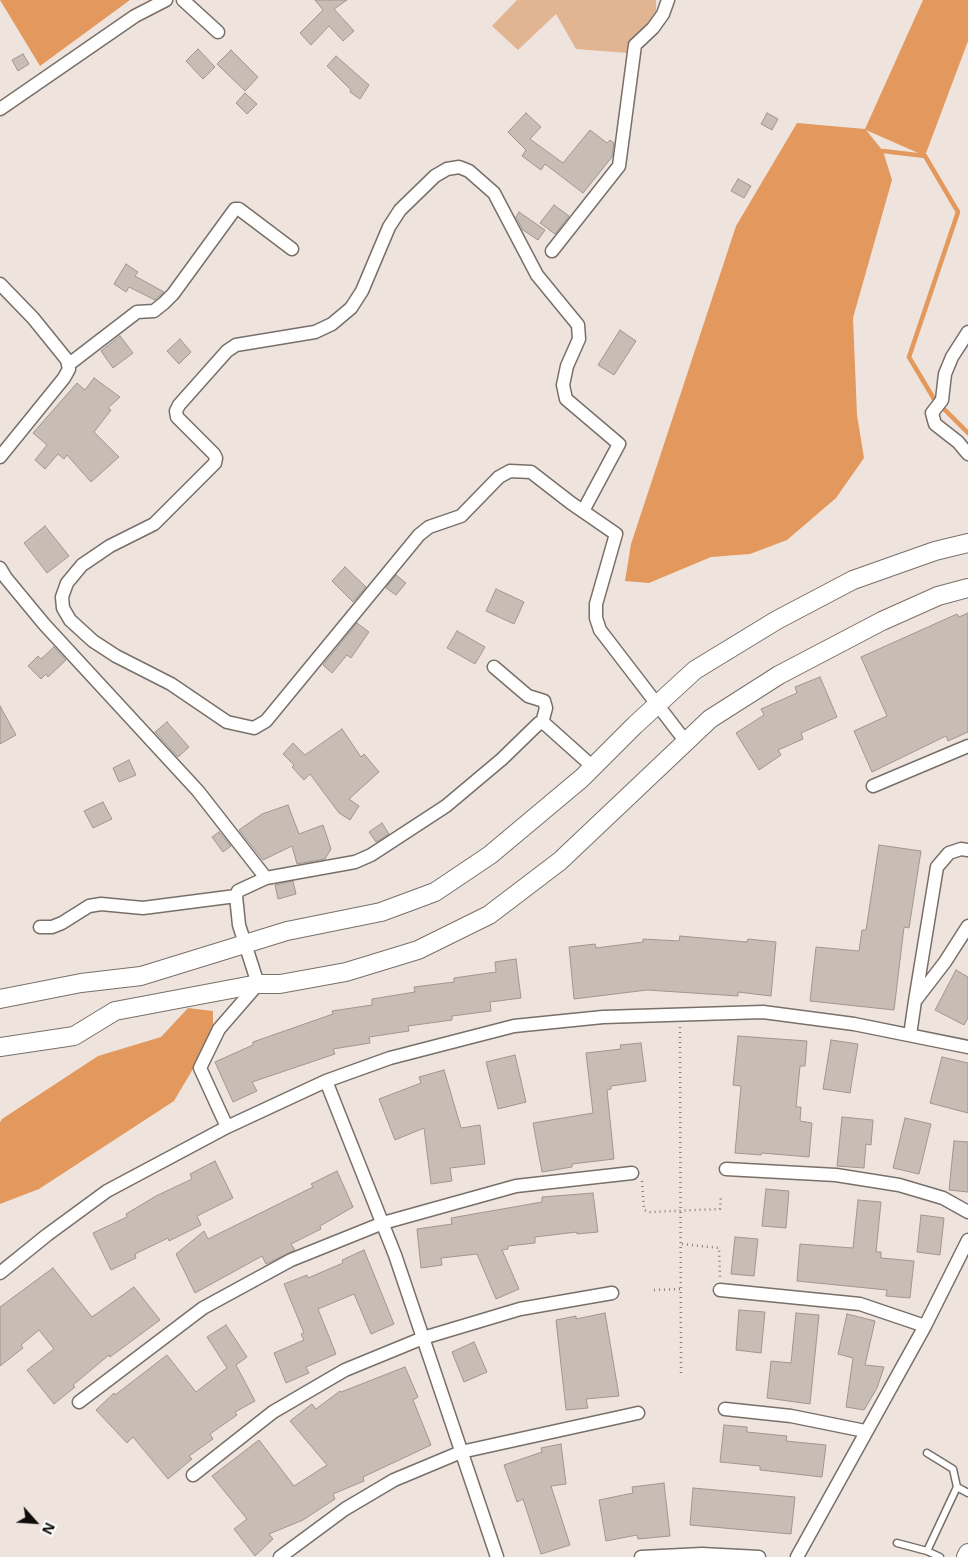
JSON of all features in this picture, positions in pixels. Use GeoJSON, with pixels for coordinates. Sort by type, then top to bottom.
{"type":"FeatureCollection","features":[{"type":"Feature","properties":{"kind":"street"},"geometry":{"type":"LineString","coordinates":[[0,109],[135,16],[166,0]]}},
{"type":"Feature","properties":{"kind":"street"},"geometry":{"type":"LineString","coordinates":[[183,0],[218,32]]}},
{"type":"Feature","properties":{"kind":"street"},"geometry":{"type":"LineString","coordinates":[[552,251],[619,166],[635,46],[654,28],[663,14],[668,0]]}},
{"type":"Feature","properties":{"kind":"street"},"geometry":{"type":"LineString","coordinates":[[583,511],[619,444],[566,399],[562,385],[567,366],[579,339],[578,326],[537,275],[494,192],[469,171],[458,167],[447,169],[435,176],[400,210],[389,227],[362,291],[351,308],[332,324],[315,332],[236,345],[221,358],[179,405],[176,411],[177,417],[214,454],[216,458],[214,463],[154,524],[110,546],[82,565],[67,583],[62,597],[63,608],[70,620],[93,641],[116,656],[171,684],[227,722],[254,728],[266,721],[419,535],[429,528],[462,516],[499,477],[510,471],[531,472],[583,511],[616,534],[596,604],[596,618],[600,630],[686,742]]}},
{"type":"Feature","properties":{"kind":"street"},"geometry":{"type":"LineString","coordinates":[[68,365],[137,312],[154,311],[164,303],[173,294],[235,209],[239,209],[292,249]]}},
{"type":"Feature","properties":{"kind":"street"},"geometry":{"type":"LineString","coordinates":[[0,284],[33,318],[67,360],[68,365],[64,378],[0,458]]}},
{"type":"Feature","properties":{"kind":"street"},"geometry":{"type":"LineString","coordinates":[[968,332],[952,357],[945,374],[942,400],[932,413],[935,424],[958,442],[968,454]]}},
{"type":"Feature","properties":{"kind":"street"},"geometry":{"type":"LineString","coordinates":[[0,1000],[81,983],[142,976],[287,931],[381,912],[435,892],[490,855],[593,767],[657,704],[696,670],[777,620],[853,580],[935,551],[968,543]]}},
{"type":"Feature","properties":{"kind":"street"},"geometry":{"type":"LineString","coordinates":[[0,568],[44,624],[198,790],[266,878]]}},
{"type":"Feature","properties":{"kind":"street"},"geometry":{"type":"LineString","coordinates":[[0,1047],[74,1036],[116,1011],[258,984],[280,984],[346,972],[418,950],[490,915],[560,861],[710,719],[779,675],[882,621],[938,596],[968,588]]}},
{"type":"Feature","properties":{"kind":"street"},"geometry":{"type":"LineString","coordinates":[[258,984],[239,926],[236,896],[241,887],[266,878],[355,862],[371,855],[446,806],[502,760],[536,726],[542,723],[546,708],[544,701],[528,696],[494,667]]}},
{"type":"Feature","properties":{"kind":"street"},"geometry":{"type":"LineString","coordinates":[[542,723],[593,767]]}},
{"type":"Feature","properties":{"kind":"street"},"geometry":{"type":"LineString","coordinates":[[873,786],[968,746]]}},
{"type":"Feature","properties":{"kind":"street"},"geometry":{"type":"LineString","coordinates":[[910,1035],[937,867],[949,853],[961,849],[968,850]]}},
{"type":"Feature","properties":{"kind":"street"},"geometry":{"type":"LineString","coordinates":[[40,927],[52,927],[89,906],[101,904],[143,908],[236,896]]}},
{"type":"Feature","properties":{"kind":"street"},"geometry":{"type":"LineString","coordinates":[[915,1001],[945,962],[968,926]]}},
{"type":"Feature","properties":{"kind":"street"},"geometry":{"type":"LineString","coordinates":[[227,1126],[200,1068],[219,1029],[258,984]]}},
{"type":"Feature","properties":{"kind":"street"},"geometry":{"type":"LineString","coordinates":[[0,1273],[107,1190],[227,1126],[326,1081],[390,1058],[514,1026],[603,1017],[763,1012],[854,1024],[968,1047]]}},
{"type":"Feature","properties":{"kind":"street"},"geometry":{"type":"LineString","coordinates":[[326,1081],[383,1224],[497,1557]]}},
{"type":"Feature","properties":{"kind":"street"},"geometry":{"type":"LineString","coordinates":[[726,1169],[836,1176],[899,1185],[943,1198],[968,1212]]}},
{"type":"Feature","properties":{"kind":"street"},"geometry":{"type":"LineString","coordinates":[[78,1402],[203,1308],[292,1260],[383,1224],[516,1186],[632,1172]]}},
{"type":"Feature","properties":{"kind":"street"},"geometry":{"type":"LineString","coordinates":[[797,1557],[865,1431],[925,1326],[968,1240]]}},
{"type":"Feature","properties":{"kind":"street"},"geometry":{"type":"LineString","coordinates":[[720,1290],[860,1304],[925,1326]]}},
{"type":"Feature","properties":{"kind":"street"},"geometry":{"type":"LineString","coordinates":[[193,1475],[273,1412],[345,1370],[423,1338],[520,1309],[612,1293]]}},
{"type":"Feature","properties":{"kind":"street"},"geometry":{"type":"LineString","coordinates":[[725,1409],[791,1416],[865,1431]]}},
{"type":"Feature","properties":{"kind":"street"},"geometry":{"type":"LineString","coordinates":[[280,1557],[345,1509],[394,1480],[462,1452],[638,1412]]}},
{"type":"Feature","properties":{"kind":"street"},"geometry":{"type":"LineString","coordinates":[[966,1557],[968,1553]]}},
{"type":"Feature","properties":{"kind":"street"},"geometry":{"type":"LineString","coordinates":[[641,1557],[702,1554],[759,1557]]}},
{"type":"Feature","properties":{"kind":"lane"},"geometry":{"type":"LineString","coordinates":[[927,1453],[953,1469],[957,1487],[927,1551]]}},
{"type":"Feature","properties":{"kind":"lane"},"geometry":{"type":"LineString","coordinates":[[957,1487],[968,1493]]}},
{"type":"Feature","properties":{"kind":"lane"},"geometry":{"type":"LineString","coordinates":[[896,1543],[927,1551],[940,1557]]}},
{"type":"Feature","properties":{"kind":"path"},"geometry":{"type":"LineString","coordinates":[[680,1015],[681,1374]]}},
{"type":"Feature","properties":{"kind":"path"},"geometry":{"type":"LineString","coordinates":[[632,1172],[642,1179],[644,1210],[720,1208],[721,1196]]}},
{"type":"Feature","properties":{"kind":"path"},"geometry":{"type":"LineString","coordinates":[[682,1244],[719,1248],[720,1290]]}},
{"type":"Feature","properties":{"kind":"path"},"geometry":{"type":"LineString","coordinates":[[654,1290],[682,1289]]}},
{"type":"Feature","properties":{"kind":"shaded area"},"geometry":{"type":"Polygon","coordinates":[[[0,0],[130,0],[40,66],[0,0]]]}},
{"type":"Feature","properties":{"kind":"shaded area"},"geometry":{"type":"Polygon","coordinates":[[[517,0],[656,0],[656,11],[627,53],[576,49],[556,14],[518,50],[492,26],[517,0]]]}},
{"type":"Feature","properties":{"kind":"shaded area"},"geometry":{"type":"Polygon","coordinates":[[[923,0],[968,0],[968,41],[925,156],[866,130],[883,151],[892,180],[853,318],[857,415],[864,458],[836,498],[787,540],[750,554],[711,557],[649,583],[625,581],[631,544],[736,226],[797,123],[865,129],[923,0]]]}},
{"type":"Feature","properties":{"kind":"shaded area"},"geometry":{"type":"Polygon","coordinates":[[[188,1008],[213,1011],[213,1035],[174,1101],[39,1189],[0,1204],[0,1122],[2,1119],[98,1056],[161,1037],[188,1008]]]}},
{"type":"Feature","properties":{"kind":"building"},"geometry":{"type":"Polygon","coordinates":[[[315,0],[347,0],[334,9],[354,31],[343,41],[329,26],[311,45],[300,33],[323,10],[315,0]]]}},
{"type":"Feature","properties":{"kind":"building"},"geometry":{"type":"Polygon","coordinates":[[[198,49],[215,67],[203,79],[186,61],[198,49]]]}},
{"type":"Feature","properties":{"kind":"building"},"geometry":{"type":"Polygon","coordinates":[[[231,50],[258,77],[245,91],[217,64],[231,50]]]}},
{"type":"Feature","properties":{"kind":"building"},"geometry":{"type":"Polygon","coordinates":[[[23,54],[29,64],[18,71],[12,60],[23,54]]]}},
{"type":"Feature","properties":{"kind":"building"},"geometry":{"type":"Polygon","coordinates":[[[336,56],[369,85],[360,99],[350,92],[351,90],[327,66],[336,56]]]}},
{"type":"Feature","properties":{"kind":"building"},"geometry":{"type":"Polygon","coordinates":[[[245,93],[257,104],[247,114],[236,103],[245,93]]]}},
{"type":"Feature","properties":{"kind":"building"},"geometry":{"type":"Polygon","coordinates":[[[526,113],[541,127],[530,139],[563,163],[590,130],[607,143],[610,140],[614,143],[612,157],[583,193],[545,164],[541,170],[522,156],[526,150],[508,132],[526,113]]]}},
{"type":"Feature","properties":{"kind":"building"},"geometry":{"type":"Polygon","coordinates":[[[767,113],[778,119],[772,130],[761,124],[767,113]]]}},
{"type":"Feature","properties":{"kind":"building"},"geometry":{"type":"Polygon","coordinates":[[[738,179],[751,186],[744,198],[731,191],[738,179]]]}},
{"type":"Feature","properties":{"kind":"building"},"geometry":{"type":"Polygon","coordinates":[[[554,205],[569,216],[555,234],[540,223],[554,205]]]}},
{"type":"Feature","properties":{"kind":"building"},"geometry":{"type":"Polygon","coordinates":[[[519,212],[545,230],[538,240],[523,230],[516,217],[519,212]]]}},
{"type":"Feature","properties":{"kind":"building"},"geometry":{"type":"Polygon","coordinates":[[[126,264],[138,272],[135,276],[164,292],[155,300],[129,287],[126,292],[114,284],[126,264]]]}},
{"type":"Feature","properties":{"kind":"building"},"geometry":{"type":"Polygon","coordinates":[[[620,330],[636,341],[614,375],[598,365],[620,330]]]}},
{"type":"Feature","properties":{"kind":"building"},"geometry":{"type":"Polygon","coordinates":[[[120,336],[133,353],[113,368],[101,351],[120,336]]]}},
{"type":"Feature","properties":{"kind":"building"},"geometry":{"type":"Polygon","coordinates":[[[180,339],[191,352],[179,364],[167,351],[180,339]]]}},
{"type":"Feature","properties":{"kind":"building"},"geometry":{"type":"Polygon","coordinates":[[[94,378],[120,397],[108,408],[111,410],[94,432],[119,457],[91,482],[67,455],[64,459],[58,454],[45,469],[35,460],[47,445],[33,433],[77,383],[85,390],[94,378]]]}},
{"type":"Feature","properties":{"kind":"building"},"geometry":{"type":"Polygon","coordinates":[[[45,526],[69,556],[47,573],[24,543],[45,526]]]}},
{"type":"Feature","properties":{"kind":"building"},"geometry":{"type":"Polygon","coordinates":[[[345,567],[366,587],[353,602],[332,581],[345,567]]]}},
{"type":"Feature","properties":{"kind":"building"},"geometry":{"type":"Polygon","coordinates":[[[396,575],[406,583],[396,595],[386,588],[396,575]]]}},
{"type":"Feature","properties":{"kind":"building"},"geometry":{"type":"Polygon","coordinates":[[[496,589],[524,602],[514,624],[486,611],[496,589]]]}},
{"type":"Feature","properties":{"kind":"building"},"geometry":{"type":"Polygon","coordinates":[[[968,613],[968,732],[948,741],[946,736],[872,772],[854,731],[887,716],[861,657],[957,614],[959,617],[968,613]]]}},
{"type":"Feature","properties":{"kind":"building"},"geometry":{"type":"Polygon","coordinates":[[[357,623],[369,632],[351,658],[347,655],[332,673],[323,665],[357,623]]]}},
{"type":"Feature","properties":{"kind":"building"},"geometry":{"type":"Polygon","coordinates":[[[457,631],[485,647],[475,664],[447,648],[457,631]]]}},
{"type":"Feature","properties":{"kind":"building"},"geometry":{"type":"Polygon","coordinates":[[[54,647],[66,660],[48,677],[46,674],[41,679],[28,666],[38,656],[41,659],[54,647]]]}},
{"type":"Feature","properties":{"kind":"building"},"geometry":{"type":"Polygon","coordinates":[[[820,677],[837,717],[801,733],[803,739],[778,750],[781,755],[759,770],[736,733],[764,715],[761,709],[797,693],[795,687],[820,677]]]}},
{"type":"Feature","properties":{"kind":"building"},"geometry":{"type":"Polygon","coordinates":[[[0,706],[16,735],[0,744],[0,706]]]}},
{"type":"Feature","properties":{"kind":"building"},"geometry":{"type":"Polygon","coordinates":[[[167,722],[189,747],[178,757],[155,732],[167,722]]]}},
{"type":"Feature","properties":{"kind":"building"},"geometry":{"type":"Polygon","coordinates":[[[342,729],[361,757],[364,754],[379,772],[349,799],[359,806],[350,820],[339,813],[310,774],[304,780],[292,767],[294,765],[283,754],[293,743],[305,755],[342,729]]]}},
{"type":"Feature","properties":{"kind":"building"},"geometry":{"type":"Polygon","coordinates":[[[129,760],[136,775],[119,782],[113,768],[129,760]]]}},
{"type":"Feature","properties":{"kind":"building"},"geometry":{"type":"Polygon","coordinates":[[[103,802],[112,819],[93,828],[84,811],[103,802]]]}},
{"type":"Feature","properties":{"kind":"building"},"geometry":{"type":"Polygon","coordinates":[[[288,805],[299,834],[323,825],[331,849],[325,859],[297,864],[292,846],[263,860],[239,830],[262,814],[288,805]]]}},
{"type":"Feature","properties":{"kind":"building"},"geometry":{"type":"Polygon","coordinates":[[[382,823],[389,834],[376,842],[369,832],[382,823]]]}},
{"type":"Feature","properties":{"kind":"building"},"geometry":{"type":"Polygon","coordinates":[[[219,832],[231,846],[223,852],[212,837],[219,832]]]}},
{"type":"Feature","properties":{"kind":"building"},"geometry":{"type":"Polygon","coordinates":[[[879,845],[921,851],[909,928],[904,927],[894,1010],[810,1001],[816,947],[859,951],[862,930],[866,930],[879,845]]]}},
{"type":"Feature","properties":{"kind":"building"},"geometry":{"type":"Polygon","coordinates":[[[293,881],[296,894],[278,899],[275,885],[293,881]]]}},
{"type":"Feature","properties":{"kind":"building"},"geometry":{"type":"Polygon","coordinates":[[[680,936],[747,942],[748,939],[776,942],[771,996],[738,992],[738,996],[647,990],[574,999],[569,947],[595,944],[596,948],[643,942],[643,939],[679,941],[680,936]]]}},
{"type":"Feature","properties":{"kind":"building"},"geometry":{"type":"Polygon","coordinates":[[[516,959],[521,998],[490,1002],[491,1011],[452,1016],[452,1020],[408,1026],[409,1031],[369,1037],[370,1043],[333,1049],[335,1054],[252,1082],[257,1091],[233,1102],[215,1062],[253,1045],[253,1042],[333,1014],[332,1011],[372,1005],[372,999],[415,992],[414,987],[454,982],[454,978],[496,972],[495,962],[516,959]]]}},
{"type":"Feature","properties":{"kind":"building"},"geometry":{"type":"Polygon","coordinates":[[[956,970],[968,977],[968,1018],[964,1025],[935,1010],[956,970]]]}},
{"type":"Feature","properties":{"kind":"building"},"geometry":{"type":"Polygon","coordinates":[[[738,1036],[807,1041],[805,1066],[800,1066],[796,1107],[801,1107],[800,1121],[812,1123],[809,1157],[735,1153],[741,1086],[733,1085],[738,1036]]]}},
{"type":"Feature","properties":{"kind":"building"},"geometry":{"type":"Polygon","coordinates":[[[831,1040],[858,1044],[850,1093],[823,1089],[831,1040]]]}},
{"type":"Feature","properties":{"kind":"building"},"geometry":{"type":"Polygon","coordinates":[[[641,1043],[646,1081],[611,1086],[611,1089],[607,1090],[614,1159],[572,1164],[572,1167],[542,1172],[533,1123],[593,1113],[586,1053],[621,1049],[620,1045],[641,1043]]]}},
{"type":"Feature","properties":{"kind":"building"},"geometry":{"type":"Polygon","coordinates":[[[515,1055],[526,1102],[498,1109],[486,1062],[515,1055]]]}},
{"type":"Feature","properties":{"kind":"building"},"geometry":{"type":"Polygon","coordinates":[[[942,1057],[968,1063],[968,1113],[930,1103],[942,1057]]]}},
{"type":"Feature","properties":{"kind":"building"},"geometry":{"type":"Polygon","coordinates":[[[444,1070],[461,1128],[480,1125],[485,1164],[450,1168],[452,1181],[431,1184],[424,1128],[395,1140],[379,1099],[421,1083],[419,1077],[444,1070]]]}},
{"type":"Feature","properties":{"kind":"building"},"geometry":{"type":"Polygon","coordinates":[[[842,1117],[873,1120],[871,1145],[866,1144],[864,1168],[837,1166],[842,1117]]]}},
{"type":"Feature","properties":{"kind":"building"},"geometry":{"type":"Polygon","coordinates":[[[905,1118],[931,1124],[919,1174],[893,1168],[905,1118]]]}},
{"type":"Feature","properties":{"kind":"building"},"geometry":{"type":"Polygon","coordinates":[[[954,1141],[968,1142],[968,1192],[949,1190],[954,1141]]]}},
{"type":"Feature","properties":{"kind":"building"},"geometry":{"type":"Polygon","coordinates":[[[215,1161],[233,1198],[197,1216],[201,1225],[169,1241],[168,1238],[135,1254],[136,1258],[111,1270],[93,1233],[127,1217],[126,1214],[156,1196],[192,1179],[190,1174],[215,1161]]]}},
{"type":"Feature","properties":{"kind":"building"},"geometry":{"type":"Polygon","coordinates":[[[337,1171],[353,1207],[320,1226],[321,1229],[291,1244],[295,1250],[266,1264],[262,1256],[195,1293],[176,1254],[204,1231],[208,1239],[313,1187],[311,1184],[337,1171]]]}},
{"type":"Feature","properties":{"kind":"building"},"geometry":{"type":"Polygon","coordinates":[[[766,1189],[789,1191],[786,1228],[762,1226],[766,1189]]]}},
{"type":"Feature","properties":{"kind":"building"},"geometry":{"type":"Polygon","coordinates":[[[593,1193],[598,1232],[577,1234],[577,1232],[535,1237],[535,1243],[508,1246],[508,1249],[502,1250],[519,1289],[496,1299],[477,1254],[441,1258],[442,1265],[421,1268],[417,1229],[452,1224],[451,1218],[542,1202],[542,1197],[593,1193]]]}},
{"type":"Feature","properties":{"kind":"building"},"geometry":{"type":"Polygon","coordinates":[[[858,1200],[881,1202],[876,1252],[881,1252],[881,1258],[914,1261],[910,1298],[886,1296],[887,1290],[797,1281],[800,1244],[853,1248],[858,1200]]]}},
{"type":"Feature","properties":{"kind":"building"},"geometry":{"type":"Polygon","coordinates":[[[921,1215],[944,1218],[940,1255],[917,1252],[921,1215]]]}},
{"type":"Feature","properties":{"kind":"building"},"geometry":{"type":"Polygon","coordinates":[[[735,1237],[758,1239],[754,1276],[731,1274],[735,1237]]]}},
{"type":"Feature","properties":{"kind":"building"},"geometry":{"type":"Polygon","coordinates":[[[364,1250],[394,1324],[371,1334],[354,1294],[318,1309],[336,1354],[306,1367],[309,1373],[286,1383],[274,1353],[304,1340],[301,1334],[304,1333],[284,1284],[307,1275],[308,1278],[343,1263],[342,1260],[364,1250]]]}},
{"type":"Feature","properties":{"kind":"building"},"geometry":{"type":"Polygon","coordinates":[[[53,1268],[92,1317],[134,1287],[160,1320],[110,1357],[109,1355],[73,1385],[75,1387],[54,1404],[27,1370],[54,1349],[39,1330],[21,1345],[23,1348],[0,1366],[0,1307],[53,1268]]]}},
{"type":"Feature","properties":{"kind":"building"},"geometry":{"type":"Polygon","coordinates":[[[739,1310],[765,1312],[761,1353],[736,1350],[739,1310]]]}},
{"type":"Feature","properties":{"kind":"building"},"geometry":{"type":"Polygon","coordinates":[[[605,1313],[619,1396],[586,1399],[588,1408],[566,1410],[556,1320],[576,1316],[576,1319],[605,1313]]]}},
{"type":"Feature","properties":{"kind":"building"},"geometry":{"type":"Polygon","coordinates":[[[796,1313],[819,1315],[810,1404],[767,1398],[771,1361],[791,1363],[796,1313]]]}},
{"type":"Feature","properties":{"kind":"building"},"geometry":{"type":"Polygon","coordinates":[[[847,1314],[875,1321],[865,1365],[884,1367],[877,1388],[864,1410],[846,1407],[853,1358],[838,1354],[847,1314]]]}},
{"type":"Feature","properties":{"kind":"building"},"geometry":{"type":"Polygon","coordinates":[[[226,1325],[247,1357],[236,1365],[255,1401],[235,1412],[237,1415],[210,1434],[213,1439],[189,1456],[192,1459],[168,1479],[133,1437],[127,1443],[96,1410],[114,1393],[115,1395],[167,1355],[196,1392],[227,1368],[207,1337],[226,1325]]]}},
{"type":"Feature","properties":{"kind":"building"},"geometry":{"type":"Polygon","coordinates":[[[474,1342],[487,1372],[464,1382],[452,1352],[474,1342]]]}},
{"type":"Feature","properties":{"kind":"building"},"geometry":{"type":"Polygon","coordinates":[[[405,1367],[418,1397],[413,1400],[431,1445],[363,1477],[364,1481],[333,1494],[335,1499],[303,1520],[269,1534],[273,1539],[255,1556],[234,1529],[247,1519],[212,1476],[259,1440],[294,1486],[327,1465],[290,1421],[312,1404],[316,1409],[340,1391],[405,1367]]]}},
{"type":"Feature","properties":{"kind":"building"},"geometry":{"type":"Polygon","coordinates":[[[724,1425],[747,1427],[747,1432],[787,1436],[786,1441],[826,1445],[822,1477],[760,1470],[760,1466],[720,1462],[724,1425]]]}},
{"type":"Feature","properties":{"kind":"building"},"geometry":{"type":"Polygon","coordinates":[[[561,1444],[566,1484],[551,1486],[570,1545],[541,1554],[523,1499],[517,1502],[504,1465],[542,1452],[541,1448],[561,1444]]]}},
{"type":"Feature","properties":{"kind":"building"},"geometry":{"type":"Polygon","coordinates":[[[664,1483],[670,1536],[638,1539],[637,1535],[606,1541],[599,1500],[633,1493],[632,1487],[664,1483]]]}},
{"type":"Feature","properties":{"kind":"building"},"geometry":{"type":"Polygon","coordinates":[[[693,1488],[795,1497],[791,1534],[690,1525],[693,1488]]]}},
{"type":"Feature","properties":{"kind":"waterway"},"geometry":{"type":"LineString","coordinates":[[883,151],[925,156],[958,212],[909,357],[934,399],[968,433]]}}]}
